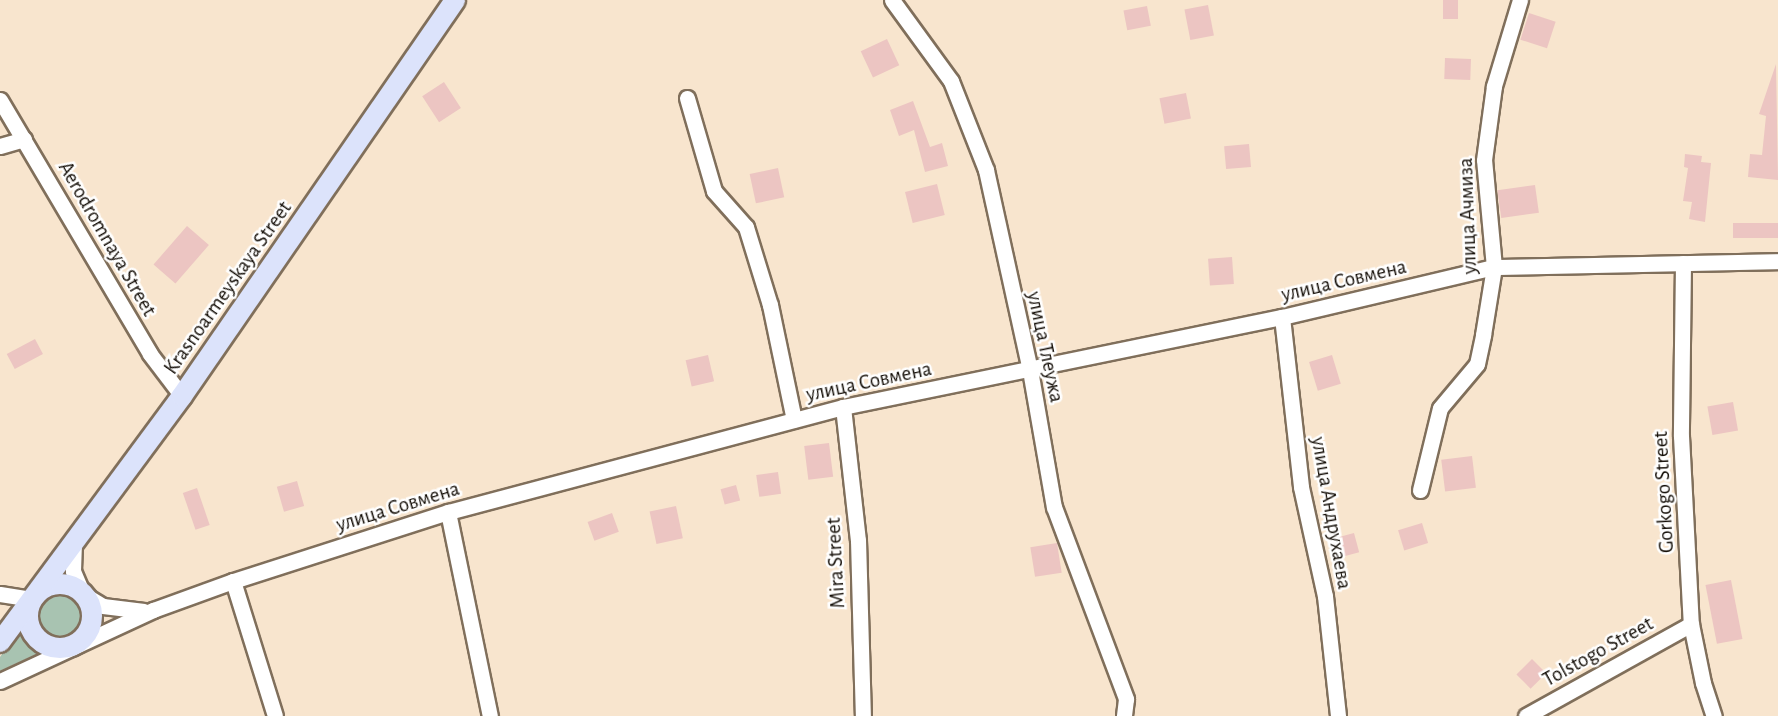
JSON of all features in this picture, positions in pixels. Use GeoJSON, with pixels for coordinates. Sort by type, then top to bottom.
{"type":"FeatureCollection","features":[{"type":"Feature","properties":{"kind":"main road","name":"Krasnoarmeyskaya Street"},"geometry":{"type":"LineString","coordinates":[[0,642],[182,396],[455,0]]}},
{"type":"Feature","properties":{"kind":"main road"},"geometry":{"type":"LineString","coordinates":[[57,584],[72,586],[84,594],[91,607],[92,621],[86,635],[76,645],[52,648],[32,633],[28,622],[33,599],[43,588],[57,584]]}},
{"type":"Feature","properties":{"kind":"street","name":"улица Тлеужа"},"geometry":{"type":"LineString","coordinates":[[892,0],[951,81],[986,170],[1030,370],[1054,507],[1126,699],[1124,716]]}},
{"type":"Feature","properties":{"kind":"street","name":"улица Ачмиза"},"geometry":{"type":"LineString","coordinates":[[1420,490],[1440,408],[1477,364],[1494,267],[1484,160],[1494,86],[1520,0]]}},
{"type":"Feature","properties":{"kind":"street"},"geometry":{"type":"LineString","coordinates":[[687,98],[714,191],[746,226],[770,305],[794,420]]}},
{"type":"Feature","properties":{"kind":"street","name":"Aerodromnaya Street"},"geometry":{"type":"LineString","coordinates":[[0,100],[150,354],[182,396]]}},
{"type":"Feature","properties":{"kind":"street"},"geometry":{"type":"LineString","coordinates":[[0,146],[24,139]]}},
{"type":"Feature","properties":{"kind":"street","name":"улица Совмена"},"geometry":{"type":"LineString","coordinates":[[0,681],[153,610],[233,581],[448,512],[843,407],[1282,317],[1494,267],[1778,261]]}},
{"type":"Feature","properties":{"kind":"street","name":"Gorkogo Street"},"geometry":{"type":"LineString","coordinates":[[1683,263],[1681,436],[1691,624],[1702,683],[1714,716]]}},
{"type":"Feature","properties":{"kind":"street","name":"улица Андрухаева"},"geometry":{"type":"LineString","coordinates":[[1282,317],[1301,487],[1325,596],[1338,716]]}},
{"type":"Feature","properties":{"kind":"street","name":"Mira Street"},"geometry":{"type":"LineString","coordinates":[[843,407],[858,540],[863,716]]}},
{"type":"Feature","properties":{"kind":"street"},"geometry":{"type":"LineString","coordinates":[[448,512],[490,716]]}},
{"type":"Feature","properties":{"kind":"street"},"geometry":{"type":"LineString","coordinates":[[74,542],[75,581],[84,594],[103,606],[125,611],[153,610]]}},
{"type":"Feature","properties":{"kind":"street"},"geometry":{"type":"LineString","coordinates":[[233,581],[275,716]]}},
{"type":"Feature","properties":{"kind":"street"},"geometry":{"type":"LineString","coordinates":[[0,594],[33,599]]}},
{"type":"Feature","properties":{"kind":"street","name":"Tolstogo Street"},"geometry":{"type":"LineString","coordinates":[[1526,716],[1691,624]]}},
{"type":"Feature","properties":{"kind":"green space"},"geometry":{"type":"Polygon","coordinates":[[[55,591],[65,591],[78,598],[85,611],[85,621],[78,634],[65,641],[55,641],[46,637],[39,630],[35,621],[35,611],[39,602],[46,595],[55,591]]]}},
{"type":"Feature","properties":{"kind":"green space"},"geometry":{"type":"Polygon","coordinates":[[[24,622],[31,641],[41,652],[0,671],[0,657],[24,622]]]}},
{"type":"Feature","properties":{"kind":"building"},"geometry":{"type":"Polygon","coordinates":[[[1443,0],[1458,0],[1458,19],[1443,19],[1443,0]]]}},
{"type":"Feature","properties":{"kind":"building"},"geometry":{"type":"Polygon","coordinates":[[[1208,5],[1214,35],[1190,40],[1184,10],[1208,5]]]}},
{"type":"Feature","properties":{"kind":"building"},"geometry":{"type":"Polygon","coordinates":[[[1147,6],[1151,26],[1127,30],[1123,11],[1147,6]]]}},
{"type":"Feature","properties":{"kind":"building"},"geometry":{"type":"Polygon","coordinates":[[[1529,13],[1556,22],[1547,48],[1520,40],[1529,13]]]}},
{"type":"Feature","properties":{"kind":"building"},"geometry":{"type":"Polygon","coordinates":[[[887,39],[899,65],[873,78],[861,51],[887,39]]]}},
{"type":"Feature","properties":{"kind":"building"},"geometry":{"type":"Polygon","coordinates":[[[1445,58],[1471,59],[1470,80],[1444,79],[1445,58]]]}},
{"type":"Feature","properties":{"kind":"building"},"geometry":{"type":"Polygon","coordinates":[[[1776,64],[1778,180],[1748,177],[1750,154],[1762,155],[1766,116],[1759,114],[1776,64]]]}},
{"type":"Feature","properties":{"kind":"building"},"geometry":{"type":"Polygon","coordinates":[[[444,82],[461,108],[439,122],[422,96],[444,82]]]}},
{"type":"Feature","properties":{"kind":"building"},"geometry":{"type":"Polygon","coordinates":[[[1186,93],[1191,119],[1164,124],[1159,98],[1186,93]]]}},
{"type":"Feature","properties":{"kind":"building"},"geometry":{"type":"Polygon","coordinates":[[[913,101],[930,147],[942,143],[948,166],[925,172],[914,130],[899,136],[890,110],[913,101]]]}},
{"type":"Feature","properties":{"kind":"building"},"geometry":{"type":"Polygon","coordinates":[[[1249,144],[1251,167],[1226,169],[1224,146],[1249,144]]]}},
{"type":"Feature","properties":{"kind":"building"},"geometry":{"type":"Polygon","coordinates":[[[1685,154],[1702,156],[1701,162],[1711,163],[1705,222],[1689,219],[1692,202],[1683,201],[1688,168],[1684,167],[1685,154]]]}},
{"type":"Feature","properties":{"kind":"building"},"geometry":{"type":"Polygon","coordinates":[[[778,168],[784,197],[756,203],[750,174],[778,168]]]}},
{"type":"Feature","properties":{"kind":"building"},"geometry":{"type":"Polygon","coordinates":[[[937,184],[945,215],[913,223],[905,192],[937,184]]]}},
{"type":"Feature","properties":{"kind":"building"},"geometry":{"type":"Polygon","coordinates":[[[1535,185],[1539,213],[1501,218],[1497,190],[1535,185]]]}},
{"type":"Feature","properties":{"kind":"building"},"geometry":{"type":"Polygon","coordinates":[[[1733,223],[1778,223],[1778,238],[1733,238],[1733,223]]]}},
{"type":"Feature","properties":{"kind":"building"},"geometry":{"type":"Polygon","coordinates":[[[187,226],[209,245],[175,284],[154,264],[187,226]]]}},
{"type":"Feature","properties":{"kind":"building"},"geometry":{"type":"Polygon","coordinates":[[[1232,257],[1234,284],[1210,286],[1208,259],[1232,257]]]}},
{"type":"Feature","properties":{"kind":"building"},"geometry":{"type":"Polygon","coordinates":[[[35,339],[43,354],[15,369],[7,354],[35,339]]]}},
{"type":"Feature","properties":{"kind":"building"},"geometry":{"type":"Polygon","coordinates":[[[708,355],[714,381],[692,386],[686,360],[708,355]]]}},
{"type":"Feature","properties":{"kind":"building"},"geometry":{"type":"Polygon","coordinates":[[[1332,355],[1341,384],[1318,391],[1309,362],[1332,355]]]}},
{"type":"Feature","properties":{"kind":"building"},"geometry":{"type":"Polygon","coordinates":[[[1733,402],[1738,431],[1712,435],[1707,407],[1733,402]]]}},
{"type":"Feature","properties":{"kind":"building"},"geometry":{"type":"Polygon","coordinates":[[[829,443],[833,477],[808,480],[804,446],[829,443]]]}},
{"type":"Feature","properties":{"kind":"building"},"geometry":{"type":"Polygon","coordinates":[[[1472,456],[1476,488],[1445,492],[1441,460],[1472,456]]]}},
{"type":"Feature","properties":{"kind":"building"},"geometry":{"type":"Polygon","coordinates":[[[778,472],[781,494],[759,497],[756,475],[778,472]]]}},
{"type":"Feature","properties":{"kind":"building"},"geometry":{"type":"Polygon","coordinates":[[[297,481],[304,506],[284,512],[277,487],[297,481]]]}},
{"type":"Feature","properties":{"kind":"building"},"geometry":{"type":"Polygon","coordinates":[[[736,485],[740,500],[725,505],[721,489],[736,485]]]}},
{"type":"Feature","properties":{"kind":"building"},"geometry":{"type":"Polygon","coordinates":[[[197,488],[210,525],[196,530],[183,493],[197,488]]]}},
{"type":"Feature","properties":{"kind":"building"},"geometry":{"type":"Polygon","coordinates":[[[676,506],[683,538],[656,544],[650,512],[676,506]]]}},
{"type":"Feature","properties":{"kind":"building"},"geometry":{"type":"Polygon","coordinates":[[[612,513],[619,532],[594,541],[588,522],[612,513]]]}},
{"type":"Feature","properties":{"kind":"building"},"geometry":{"type":"Polygon","coordinates":[[[1422,523],[1428,543],[1404,550],[1398,530],[1422,523]]]}},
{"type":"Feature","properties":{"kind":"building"},"geometry":{"type":"Polygon","coordinates":[[[1354,533],[1359,552],[1334,559],[1329,540],[1354,533]]]}},
{"type":"Feature","properties":{"kind":"building"},"geometry":{"type":"Polygon","coordinates":[[[1057,543],[1062,573],[1035,577],[1030,547],[1057,543]]]}},
{"type":"Feature","properties":{"kind":"building"},"geometry":{"type":"Polygon","coordinates":[[[1731,580],[1742,639],[1717,644],[1705,585],[1731,580]]]}},
{"type":"Feature","properties":{"kind":"building"},"geometry":{"type":"Polygon","coordinates":[[[1532,659],[1546,673],[1531,689],[1516,675],[1532,659]]]}}]}
